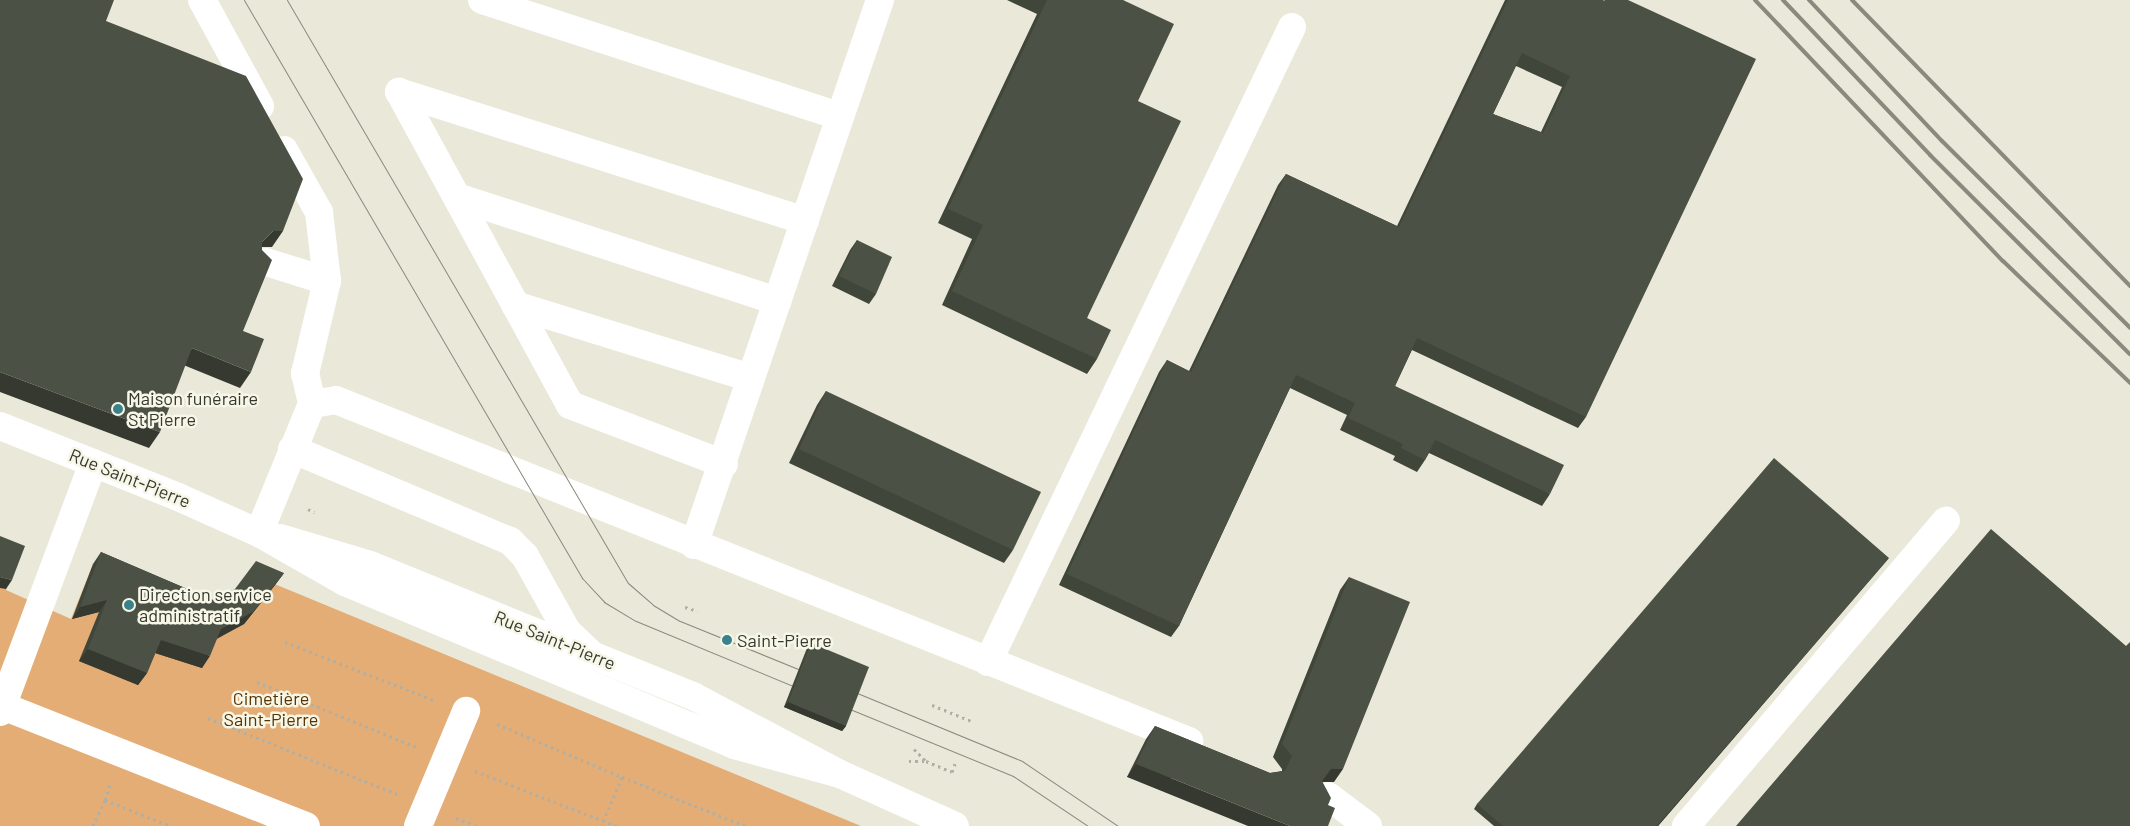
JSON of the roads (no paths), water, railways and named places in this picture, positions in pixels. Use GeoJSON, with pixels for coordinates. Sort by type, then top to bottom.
{"type":"FeatureCollection","features":[{"type":"Feature","properties":{"kind":"main road"},"geometry":{"type":"LineString","coordinates":[[202,0],[319,212],[327,281],[305,373],[312,404],[259,533]]}},
{"type":"Feature","properties":{"kind":"main road"},"geometry":{"type":"LineString","coordinates":[[482,0],[840,116]]}},
{"type":"Feature","properties":{"kind":"main road"},"geometry":{"type":"LineString","coordinates":[[694,545],[724,464],[751,378],[880,0]]}},
{"type":"Feature","properties":{"kind":"main road"},"geometry":{"type":"LineString","coordinates":[[988,662],[1292,27]]}},
{"type":"Feature","properties":{"kind":"main road"},"geometry":{"type":"LineString","coordinates":[[724,464],[570,405],[399,92],[805,221]]}},
{"type":"Feature","properties":{"kind":"main road"},"geometry":{"type":"LineString","coordinates":[[457,197],[778,301]]}},
{"type":"Feature","properties":{"kind":"main road"},"geometry":{"type":"LineString","coordinates":[[266,262],[327,281]]}},
{"type":"Feature","properties":{"kind":"main road"},"geometry":{"type":"LineString","coordinates":[[515,305],[751,378]]}},
{"type":"Feature","properties":{"kind":"main road"},"geometry":{"type":"LineString","coordinates":[[312,404],[336,400],[694,545],[1217,751]]}},
{"type":"Feature","properties":{"kind":"main road","name":"Rue Saint-Pierre"},"geometry":{"type":"LineString","coordinates":[[0,426],[259,533],[345,582],[734,745],[840,774]]}},
{"type":"Feature","properties":{"kind":"main road"},"geometry":{"type":"LineString","coordinates":[[292,449],[510,541],[525,556],[566,631],[591,654]]}},
{"type":"Feature","properties":{"kind":"main road"},"geometry":{"type":"LineString","coordinates":[[93,463],[1,708],[306,826]]}},
{"type":"Feature","properties":{"kind":"main road"},"geometry":{"type":"LineString","coordinates":[[1686,826],[1946,521]]}},
{"type":"Feature","properties":{"kind":"main road","name":"Rue Saint-Pierre"},"geometry":{"type":"LineString","coordinates":[[259,533],[348,556],[693,696],[840,774],[955,826]]}},
{"type":"Feature","properties":{"kind":"main road"},"geometry":{"type":"LineString","coordinates":[[422,816],[466,712]]}},
{"type":"Feature","properties":{"kind":"main road"},"geometry":{"type":"LineString","coordinates":[[1328,796],[1368,826]]}},
{"type":"Feature","properties":{"kind":"tram line"},"geometry":{"type":"LineString","coordinates":[[244,0],[582,578],[604,602],[636,621],[805,691]]}},
{"type":"Feature","properties":{"kind":"tram line"},"geometry":{"type":"LineString","coordinates":[[287,0],[628,583],[653,605],[680,621],[813,675]]}},
{"type":"Feature","properties":{"kind":"tram line"},"geometry":{"type":"LineString","coordinates":[[845,688],[1022,761],[1118,826]]}},
{"type":"Feature","properties":{"kind":"tram line"},"geometry":{"type":"LineString","coordinates":[[840,705],[1013,776],[1088,826]]}},
{"type":"Feature","properties":{"kind":"railway"},"geometry":{"type":"LineString","coordinates":[[1755,0],[2003,261],[2130,383]]}},
{"type":"Feature","properties":{"kind":"railway"},"geometry":{"type":"LineString","coordinates":[[1783,0],[1930,155],[2130,354]]}},
{"type":"Feature","properties":{"kind":"railway"},"geometry":{"type":"LineString","coordinates":[[1809,0],[1942,141],[2130,328]]}},
{"type":"Feature","properties":{"kind":"railway"},"geometry":{"type":"LineString","coordinates":[[1852,0],[2130,286]]}},
{"type":"Feature","properties":{"kind":"place","name":"Maison funéraire St Pierre"},"geometry":{"type":"Point","coordinates":[118,409]}},
{"type":"Feature","properties":{"kind":"place","name":"Direction service administratif"},"geometry":{"type":"Point","coordinates":[129,605]}},
{"type":"Feature","properties":{"kind":"place","name":"Saint-Pierre"},"geometry":{"type":"Point","coordinates":[727,640]}},
{"type":"Feature","properties":{"kind":"park label","name":"Cimetière Saint-Pierre"},"geometry":{"type":"Point","coordinates":[271,710]}}]}
